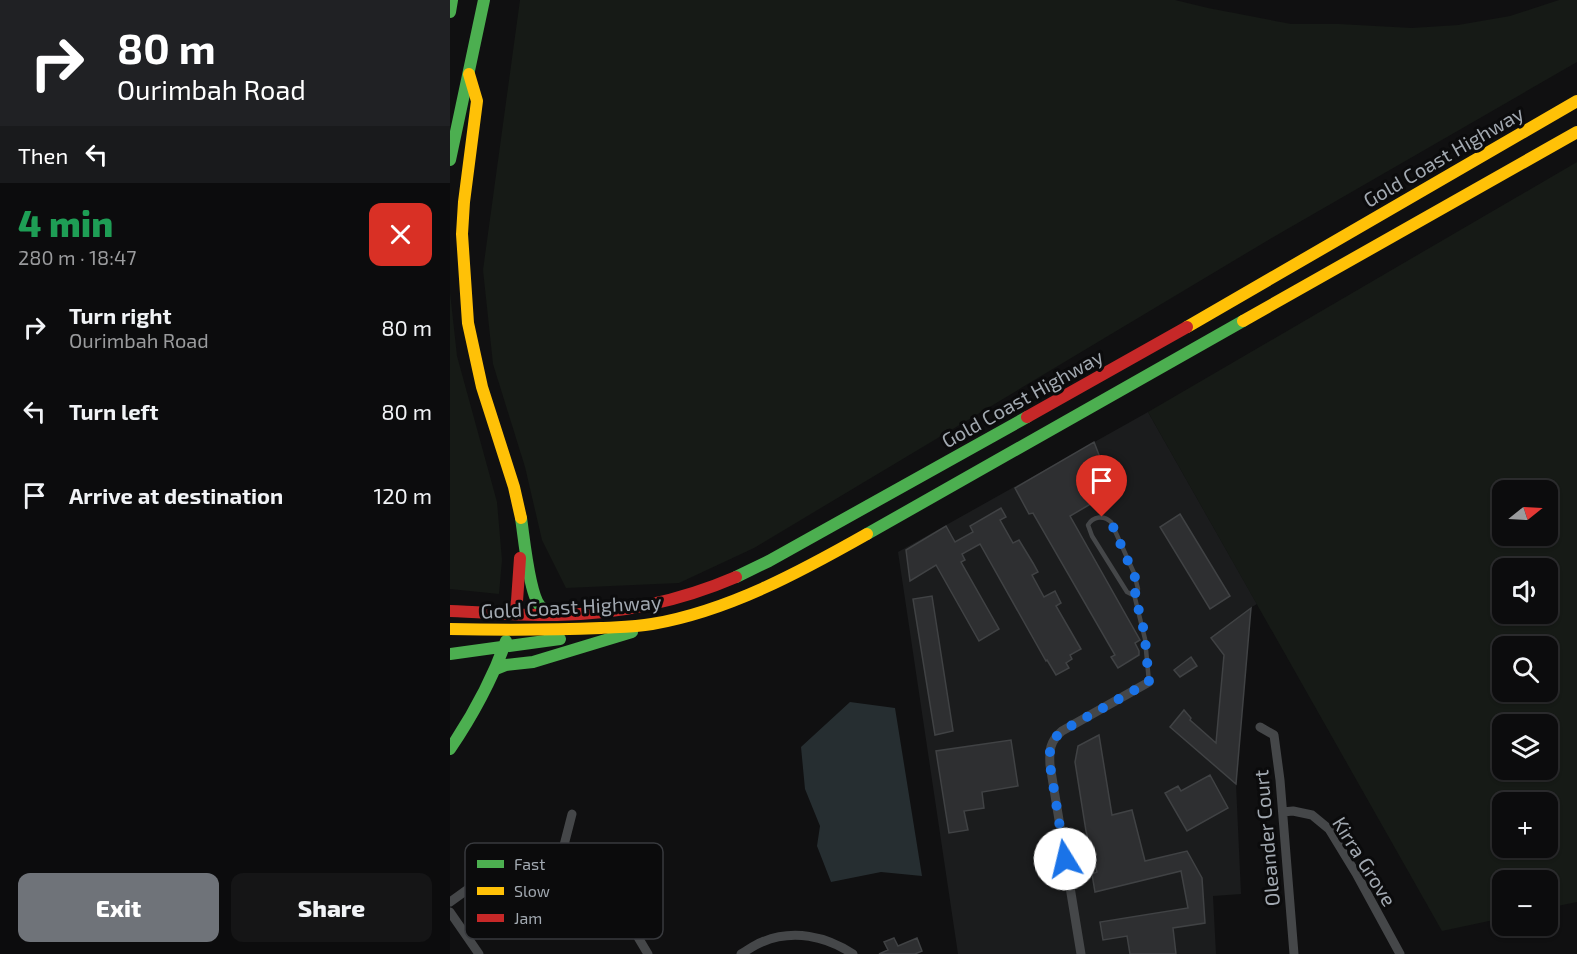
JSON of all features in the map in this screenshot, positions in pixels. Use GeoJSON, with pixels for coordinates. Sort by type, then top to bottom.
{"type":"FeatureCollection","features":[{"type":"Feature","properties":{"kind":"main road"},"geometry":{"type":"LineString","coordinates":[[450,12],[452,0]]}},
{"type":"Feature","properties":{"kind":"main road"},"geometry":{"type":"LineString","coordinates":[[450,160],[484,0]]}},
{"type":"Feature","properties":{"kind":"main road"},"geometry":{"type":"LineString","coordinates":[[469,74],[477,101],[462,234],[468,323],[482,387],[521,515],[530,579],[537,601],[547,611],[556,615]]}},
{"type":"Feature","properties":{"kind":"main road","name":"Gold Coast Highway"},"geometry":{"type":"LineString","coordinates":[[450,611],[556,615],[611,613],[655,605],[702,592],[749,571],[1146,351],[1577,101]]}},
{"type":"Feature","properties":{"kind":"main road","name":"Gold Coast Highway"},"geometry":{"type":"LineString","coordinates":[[450,629],[559,630],[649,625],[689,616],[726,604],[771,585],[825,558],[1577,132]]}},
{"type":"Feature","properties":{"kind":"main road"},"geometry":{"type":"LineString","coordinates":[[450,749],[496,669],[514,614],[519,570],[521,515]]}},
{"type":"Feature","properties":{"kind":"main road"},"geometry":{"type":"LineString","coordinates":[[450,654],[590,636],[649,625]]}},
{"type":"Feature","properties":{"kind":"main road"},"geometry":{"type":"LineString","coordinates":[[496,669],[506,665],[533,662],[623,636],[649,625]]}},
{"type":"Feature","properties":{"kind":"street"},"geometry":{"type":"LineString","coordinates":[[1081,954],[1050,765],[1051,744],[1062,731],[1149,682]]}},
{"type":"Feature","properties":{"kind":"street","name":"Oleander Court"},"geometry":{"type":"LineString","coordinates":[[1260,727],[1274,735],[1283,812],[1294,954]]}},
{"type":"Feature","properties":{"kind":"street","name":"Kirra Grove"},"geometry":{"type":"LineString","coordinates":[[1283,812],[1293,811],[1312,815],[1329,829],[1400,954]]}},
{"type":"Feature","properties":{"kind":"street"},"geometry":{"type":"LineString","coordinates":[[565,843],[572,814]]}},
{"type":"Feature","properties":{"kind":"street"},"geometry":{"type":"LineString","coordinates":[[450,902],[465,891]]}},
{"type":"Feature","properties":{"kind":"street"},"geometry":{"type":"LineString","coordinates":[[450,912],[465,934]]}},
{"type":"Feature","properties":{"kind":"street"},"geometry":{"type":"LineString","coordinates":[[741,954],[765,940],[803,936],[826,939],[854,954]]}},
{"type":"Feature","properties":{"kind":"street"},"geometry":{"type":"LineString","coordinates":[[469,939],[479,954]]}},
{"type":"Feature","properties":{"kind":"street"},"geometry":{"type":"LineString","coordinates":[[639,939],[648,954]]}},
{"type":"Feature","properties":{"kind":"lane"},"geometry":{"type":"LineString","coordinates":[[1102,517],[1111,522],[1137,582],[1138,591],[1134,594],[1127,592],[1092,536],[1088,525],[1092,519],[1102,517]]}},
{"type":"Feature","properties":{"kind":"lane"},"geometry":{"type":"LineString","coordinates":[[1134,594],[1142,621],[1149,682]]}},
{"type":"Feature","properties":{"kind":"shaded area"},"geometry":{"type":"Polygon","coordinates":[[[520,0],[1175,0],[1291,24],[1412,28],[1458,25],[1510,16],[1559,0],[1577,0],[1577,62],[1270,239],[754,548],[679,583],[566,588],[542,540],[525,467],[493,364],[483,270],[520,0]]]}},
{"type":"Feature","properties":{"kind":"shaded area"},"geometry":{"type":"Polygon","coordinates":[[[1577,162],[1577,902],[1558,906],[1558,870],[1492,870],[1492,920],[1442,931],[1148,412],[1577,162]]]}},
{"type":"Feature","properties":{"kind":"shaded area"},"geometry":{"type":"Polygon","coordinates":[[[450,292],[457,356],[497,502],[502,560],[499,594],[450,589],[450,292]]]}},
{"type":"Feature","properties":{"kind":"shaded area"},"geometry":{"type":"Polygon","coordinates":[[[1148,412],[1257,604],[1250,608],[1236,784],[1241,894],[1213,896],[1216,954],[958,954],[898,552],[1148,412]]]}},
{"type":"Feature","properties":{"kind":"shaded area"},"geometry":{"type":"Polygon","coordinates":[[[850,702],[895,708],[922,876],[881,872],[831,882],[817,846],[820,826],[805,789],[801,747],[850,702]]]}},
{"type":"Feature","properties":{"kind":"building"},"geometry":{"type":"Polygon","coordinates":[[[1094,442],[1113,491],[1070,516],[1140,640],[1135,643],[1139,655],[1118,668],[1111,657],[1115,655],[1033,513],[1029,514],[1015,488],[1094,442]]]}},
{"type":"Feature","properties":{"kind":"building"},"geometry":{"type":"Polygon","coordinates":[[[1001,508],[1006,517],[1000,520],[1013,543],[1019,540],[1033,563],[1038,572],[1032,575],[1044,597],[1055,591],[1061,603],[1056,606],[1081,649],[1070,655],[1072,659],[1066,663],[1069,668],[1056,675],[980,544],[962,554],[965,560],[961,562],[999,629],[979,641],[936,565],[910,581],[906,550],[946,526],[955,542],[973,532],[970,526],[1001,508]]]}},
{"type":"Feature","properties":{"kind":"building"},"geometry":{"type":"Polygon","coordinates":[[[1180,514],[1230,596],[1210,609],[1160,527],[1180,514]]]}},
{"type":"Feature","properties":{"kind":"building"},"geometry":{"type":"Polygon","coordinates":[[[932,596],[953,731],[935,735],[913,599],[932,596]]]}},
{"type":"Feature","properties":{"kind":"building"},"geometry":{"type":"Polygon","coordinates":[[[1251,608],[1236,784],[1170,727],[1184,710],[1191,718],[1190,720],[1216,743],[1224,655],[1211,638],[1251,608]]]}},
{"type":"Feature","properties":{"kind":"building"},"geometry":{"type":"Polygon","coordinates":[[[1191,657],[1197,666],[1180,677],[1174,670],[1191,657]]]}},
{"type":"Feature","properties":{"kind":"building"},"geometry":{"type":"Polygon","coordinates":[[[1099,735],[1112,815],[1132,810],[1145,861],[1187,851],[1202,878],[1205,923],[1173,928],[1176,954],[1130,954],[1127,936],[1103,940],[1100,922],[1188,908],[1181,871],[1095,892],[1092,874],[1097,872],[1086,831],[1075,762],[1078,746],[1099,735]]]}},
{"type":"Feature","properties":{"kind":"building"},"geometry":{"type":"Polygon","coordinates":[[[1011,740],[1018,786],[982,792],[984,808],[964,811],[968,830],[949,833],[936,751],[1011,740]]]}},
{"type":"Feature","properties":{"kind":"building"},"geometry":{"type":"Polygon","coordinates":[[[1210,775],[1228,808],[1187,831],[1165,793],[1178,786],[1181,791],[1210,775]]]}},
{"type":"Feature","properties":{"kind":"building"},"geometry":{"type":"Polygon","coordinates":[[[894,938],[898,946],[917,938],[922,951],[915,954],[879,954],[888,950],[884,942],[894,938]]]}},
{"type":"Feature","properties":{"kind":"traffic: fast"},"geometry":{"type":"LineString","coordinates":[[450,12],[452,0]]}},
{"type":"Feature","properties":{"kind":"traffic: fast"},"geometry":{"type":"LineString","coordinates":[[450,160],[484,0]]}},
{"type":"Feature","properties":{"kind":"traffic: fast"},"geometry":{"type":"LineString","coordinates":[[867,534],[1243,321]]}},
{"type":"Feature","properties":{"kind":"traffic: fast"},"geometry":{"type":"LineString","coordinates":[[736,577],[769,561],[1027,417]]}},
{"type":"Feature","properties":{"kind":"traffic: fast"},"geometry":{"type":"LineString","coordinates":[[521,518],[525,551],[536,599],[540,606],[556,615]]}},
{"type":"Feature","properties":{"kind":"traffic: fast"},"geometry":{"type":"LineString","coordinates":[[496,669],[506,665],[533,662],[632,632]]}},
{"type":"Feature","properties":{"kind":"traffic: fast"},"geometry":{"type":"LineString","coordinates":[[450,654],[560,639]]}},
{"type":"Feature","properties":{"kind":"traffic: fast"},"geometry":{"type":"LineString","coordinates":[[450,749],[481,697],[506,641]]}},
{"type":"Feature","properties":{"kind":"traffic: slow"},"geometry":{"type":"LineString","coordinates":[[469,74],[477,101],[462,234],[468,323],[482,387],[514,487],[521,518]]}},
{"type":"Feature","properties":{"kind":"traffic: slow"},"geometry":{"type":"LineString","coordinates":[[1187,327],[1577,101]]}},
{"type":"Feature","properties":{"kind":"traffic: slow"},"geometry":{"type":"LineString","coordinates":[[1243,321],[1577,132]]}},
{"type":"Feature","properties":{"kind":"traffic: slow"},"geometry":{"type":"LineString","coordinates":[[450,629],[620,627],[646,625],[680,618],[736,600],[790,576],[867,534]]}},
{"type":"Feature","properties":{"kind":"traffic: jam"},"geometry":{"type":"LineString","coordinates":[[1027,417],[1187,327]]}},
{"type":"Feature","properties":{"kind":"traffic: jam"},"geometry":{"type":"LineString","coordinates":[[514,614],[520,558]]}},
{"type":"Feature","properties":{"kind":"traffic: jam"},"geometry":{"type":"LineString","coordinates":[[450,611],[543,615],[603,612],[670,600],[736,577]]}},
{"type":"Feature","properties":{"kind":"route"},"geometry":{"type":"LineString","coordinates":[[1065,859],[1050,765],[1051,744],[1062,731],[1149,682],[1142,621],[1134,594],[1138,591],[1137,582],[1111,522],[1102,517]]}}]}
